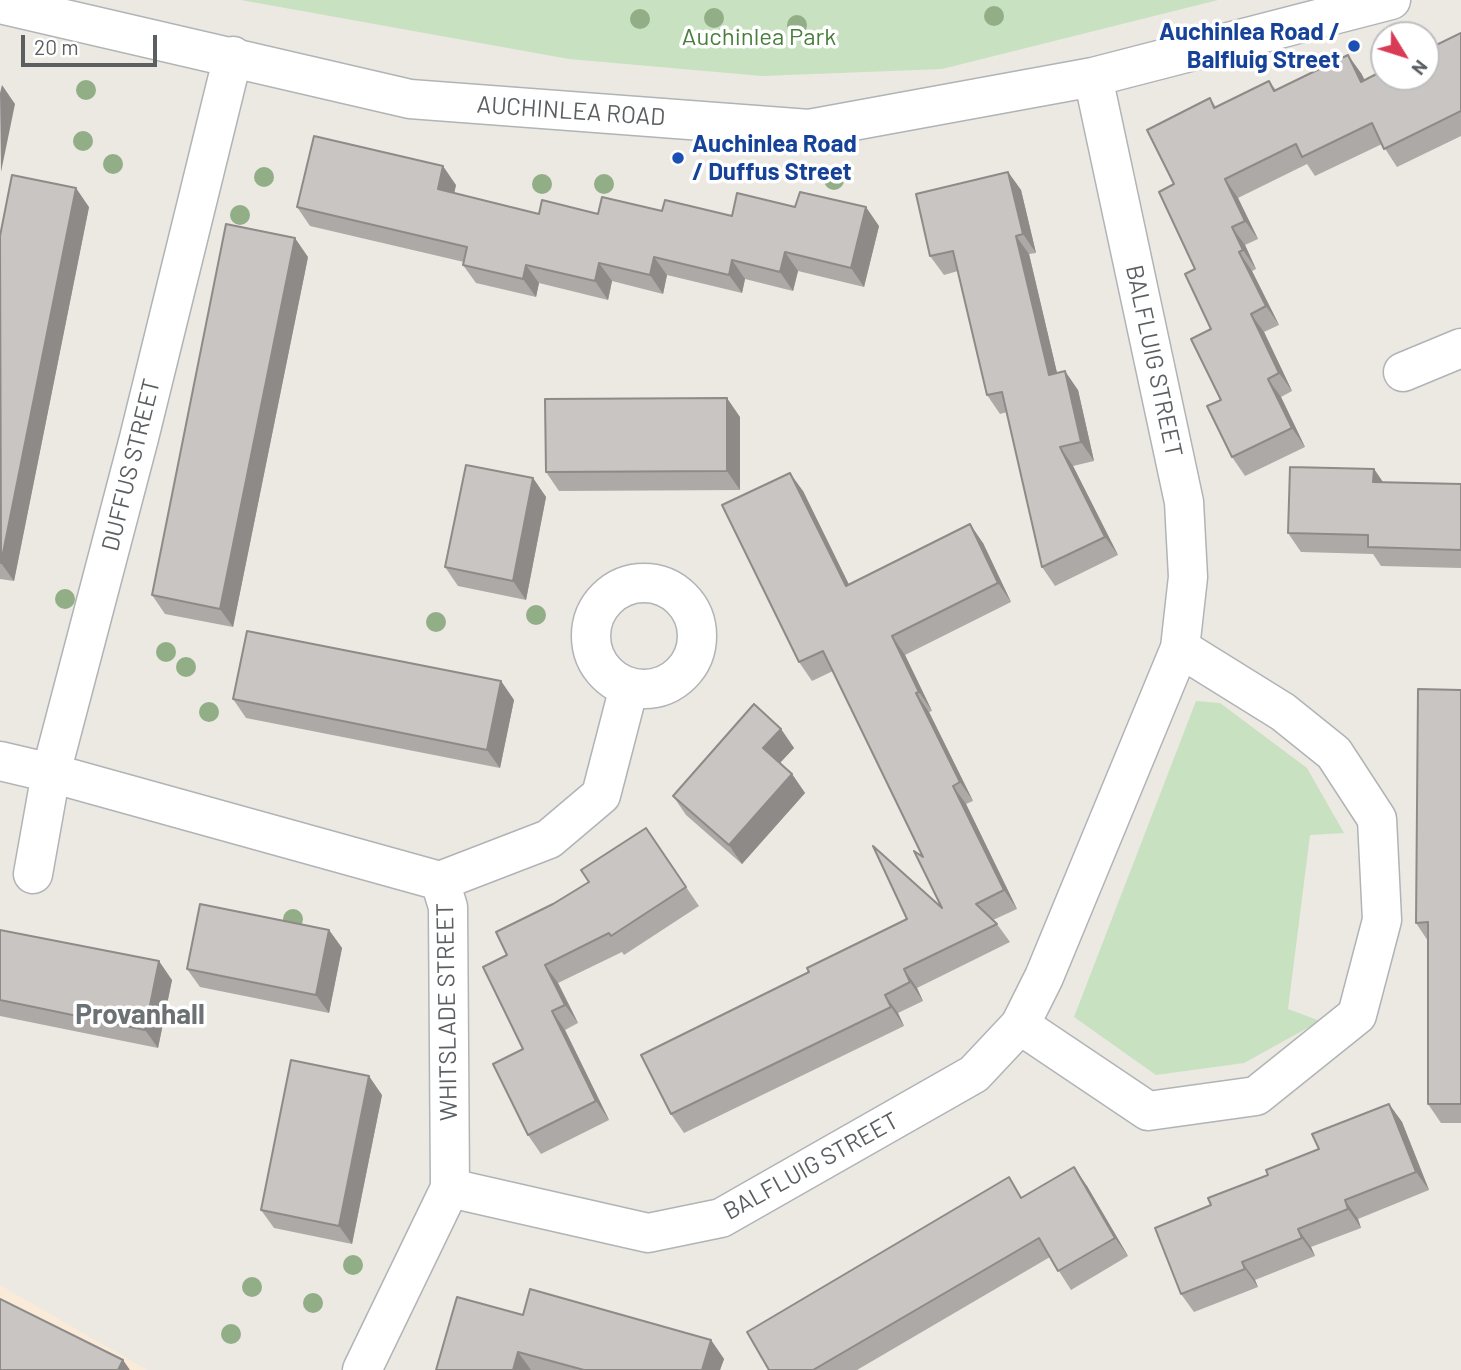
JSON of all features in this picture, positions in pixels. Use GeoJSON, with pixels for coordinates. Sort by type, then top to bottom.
{"type":"FeatureCollection","features":[{"type":"Feature","properties":{"kind":"street","name":"AUCHINLEA ROAD"},"geometry":{"type":"LineString","coordinates":[[0,4],[410,99],[809,129],[1093,77],[1391,0]]}},
{"type":"Feature","properties":{"kind":"street","name":"DUFFUS STREET"},"geometry":{"type":"LineString","coordinates":[[33,874],[51,773],[139,438],[233,56]]}},
{"type":"Feature","properties":{"kind":"street","name":"BALFLUIG STREET"},"geometry":{"type":"LineString","coordinates":[[450,1188],[648,1233],[721,1218],[974,1074],[1020,1025],[1044,977],[1180,648],[1188,577],[1184,502],[1093,77]]}},
{"type":"Feature","properties":{"kind":"street"},"geometry":{"type":"LineString","coordinates":[[1403,372],[1461,348]]}},
{"type":"Feature","properties":{"kind":"street"},"geometry":{"type":"LineString","coordinates":[[1020,1025],[1148,1111],[1256,1096],[1357,1015],[1382,920],[1377,819],[1334,752],[1283,712],[1180,648]]}},
{"type":"Feature","properties":{"kind":"street"},"geometry":{"type":"LineString","coordinates":[[440,881],[549,839],[601,795],[629,687]]}},
{"type":"Feature","properties":{"kind":"street","name":"WHITSLADE STREET"},"geometry":{"type":"LineString","coordinates":[[0,761],[440,881],[448,907],[450,1188],[362,1370]]}},
{"type":"Feature","properties":{"kind":"shaded area"},"geometry":{"type":"Polygon","coordinates":[[[0,1285],[147,1370],[0,1370],[0,1285]]]}},
{"type":"Feature","properties":{"kind":"green space","name":"Auchinlea Park"},"geometry":{"type":"Polygon","coordinates":[[[241,0],[1218,0],[942,69],[762,76],[569,59],[241,0]]]}},
{"type":"Feature","properties":{"kind":"green space"},"geometry":{"type":"Polygon","coordinates":[[[1196,701],[1220,703],[1307,768],[1344,833],[1310,835],[1288,1009],[1320,1021],[1244,1063],[1156,1075],[1074,1017],[1196,701]]]}},
{"type":"Feature","properties":{"kind":"building"},"geometry":{"type":"Polygon","coordinates":[[[1461,33],[1461,111],[1384,149],[1372,123],[1302,157],[1296,144],[1225,179],[1245,221],[1232,227],[1243,250],[1239,252],[1266,306],[1251,314],[1279,373],[1268,379],[1292,428],[1232,457],[1207,406],[1221,400],[1191,339],[1211,329],[1185,274],[1195,269],[1159,192],[1174,184],[1147,130],[1210,98],[1214,108],[1269,81],[1274,91],[1348,55],[1361,82],[1370,77],[1370,91],[1440,91],[1440,43],[1461,33]]]}},
{"type":"Feature","properties":{"kind":"building"},"geometry":{"type":"Polygon","coordinates":[[[314,136],[443,166],[438,189],[539,214],[542,200],[598,214],[602,197],[662,211],[665,200],[732,216],[737,193],[795,207],[800,192],[866,207],[851,268],[785,252],[780,272],[732,260],[729,275],[654,257],[650,275],[599,263],[595,281],[526,265],[523,279],[463,265],[467,247],[297,207],[314,136]]]}},
{"type":"Feature","properties":{"kind":"building"},"geometry":{"type":"Polygon","coordinates":[[[1008,172],[1023,234],[1016,236],[1049,375],[1065,371],[1081,442],[1060,447],[1105,537],[1042,567],[1002,392],[987,395],[953,251],[930,256],[916,194],[1008,172]]]}},
{"type":"Feature","properties":{"kind":"building"},"geometry":{"type":"Polygon","coordinates":[[[12,175],[76,188],[1,563],[0,236],[12,175]]]}},
{"type":"Feature","properties":{"kind":"building"},"geometry":{"type":"Polygon","coordinates":[[[226,224],[295,238],[220,609],[152,595],[226,224]]]}},
{"type":"Feature","properties":{"kind":"building"},"geometry":{"type":"Polygon","coordinates":[[[727,398],[727,471],[546,472],[545,399],[727,398]]]}},
{"type":"Feature","properties":{"kind":"building"},"geometry":{"type":"Polygon","coordinates":[[[466,465],[533,478],[513,581],[445,567],[466,465]]]}},
{"type":"Feature","properties":{"kind":"building"},"geometry":{"type":"Polygon","coordinates":[[[1290,467],[1374,469],[1373,482],[1461,484],[1461,550],[1368,547],[1368,535],[1288,533],[1290,467]]]}},
{"type":"Feature","properties":{"kind":"building"},"geometry":{"type":"Polygon","coordinates":[[[790,473],[846,586],[970,524],[998,583],[892,636],[919,692],[916,693],[960,782],[953,786],[1004,890],[976,904],[997,924],[904,969],[910,982],[885,995],[891,1007],[671,1114],[641,1055],[809,972],[807,968],[907,919],[873,846],[942,908],[914,851],[923,857],[823,651],[799,662],[722,505],[790,473]]]}},
{"type":"Feature","properties":{"kind":"building"},"geometry":{"type":"Polygon","coordinates":[[[247,631],[501,681],[487,750],[233,699],[247,631]]]}},
{"type":"Feature","properties":{"kind":"building"},"geometry":{"type":"Polygon","coordinates":[[[1418,689],[1461,690],[1461,1104],[1428,1104],[1428,922],[1416,923],[1418,689]]]}},
{"type":"Feature","properties":{"kind":"building"},"geometry":{"type":"Polygon","coordinates":[[[754,704],[781,729],[763,748],[792,774],[729,845],[673,796],[754,704]]]}},
{"type":"Feature","properties":{"kind":"building"},"geometry":{"type":"Polygon","coordinates":[[[646,828],[686,887],[611,936],[609,933],[545,965],[565,1005],[552,1011],[596,1101],[528,1135],[493,1064],[523,1049],[483,967],[507,955],[496,932],[553,904],[589,882],[581,870],[646,828]]]}},
{"type":"Feature","properties":{"kind":"building"},"geometry":{"type":"Polygon","coordinates":[[[200,904],[329,930],[316,995],[187,969],[200,904]]]}},
{"type":"Feature","properties":{"kind":"building"},"geometry":{"type":"Polygon","coordinates":[[[0,930],[159,961],[145,1030],[0,1000],[0,930]]]}},
{"type":"Feature","properties":{"kind":"building"},"geometry":{"type":"Polygon","coordinates":[[[291,1060],[369,1076],[339,1226],[261,1210],[291,1060]]]}},
{"type":"Feature","properties":{"kind":"building"},"geometry":{"type":"Polygon","coordinates":[[[1389,1104],[1416,1172],[1345,1200],[1348,1209],[1298,1229],[1302,1238],[1242,1262],[1245,1269],[1181,1294],[1155,1228],[1211,1205],[1208,1198],[1268,1175],[1266,1170],[1319,1149],[1312,1134],[1389,1104]]]}},
{"type":"Feature","properties":{"kind":"building"},"geometry":{"type":"Polygon","coordinates":[[[1074,1167],[1115,1238],[1058,1271],[1039,1238],[813,1370],[769,1370],[747,1332],[1009,1177],[1021,1198],[1074,1167]]]}},
{"type":"Feature","properties":{"kind":"building"},"geometry":{"type":"Polygon","coordinates":[[[530,1289],[711,1340],[702,1370],[584,1370],[518,1352],[513,1370],[436,1370],[457,1297],[523,1315],[530,1289]]]}},
{"type":"Feature","properties":{"kind":"building"},"geometry":{"type":"Polygon","coordinates":[[[0,1299],[123,1360],[118,1370],[0,1370],[0,1299]]]}},
{"type":"Feature","properties":{"kind":"place","name":"Auchinlea Road / Balfluig Street"},"geometry":{"type":"Point","coordinates":[1354,46]}},
{"type":"Feature","properties":{"kind":"place","name":"Auchinlea Road / Duffus Street"},"geometry":{"type":"Point","coordinates":[678,158]}},
{"type":"Feature","properties":{"kind":"district","name":"Provanhall"},"geometry":{"type":"Point","coordinates":[140,1015]}}]}
